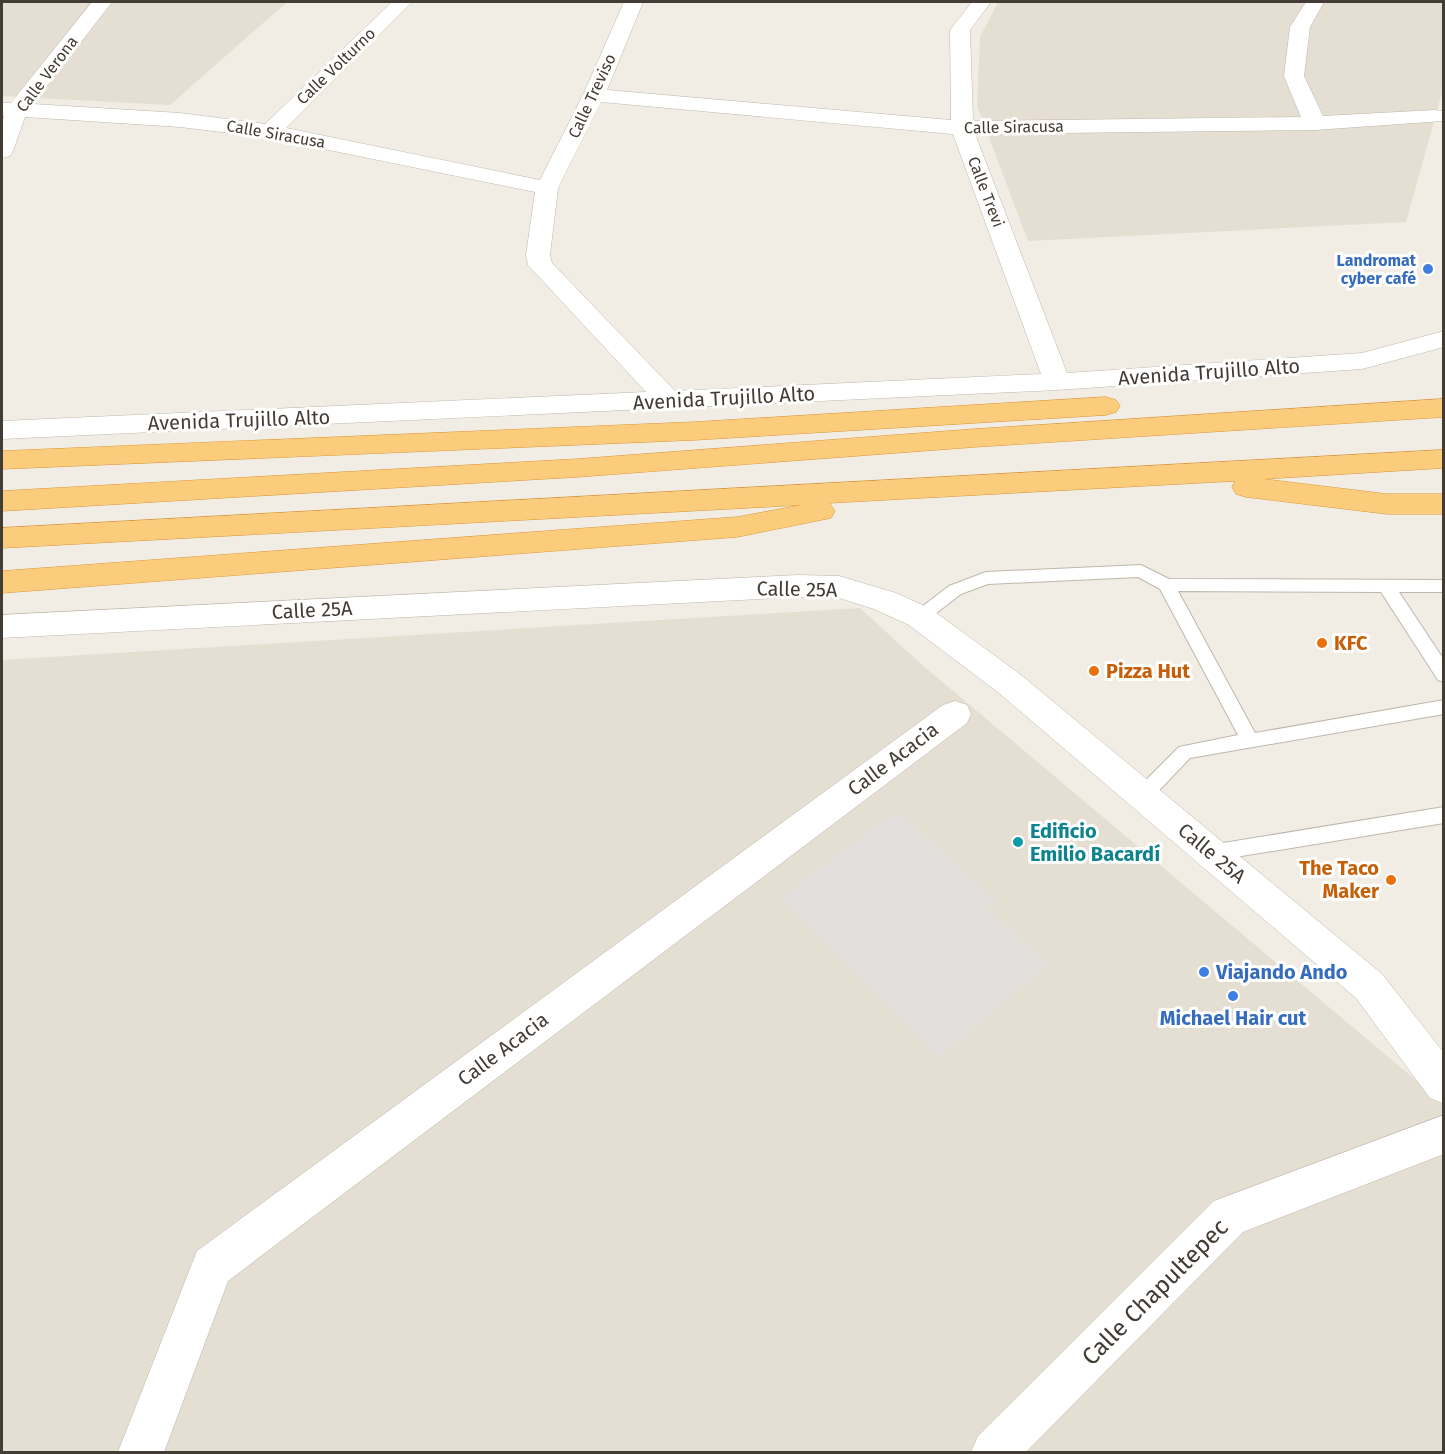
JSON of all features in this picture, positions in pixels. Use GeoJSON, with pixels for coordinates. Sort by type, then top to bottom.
{"type":"FeatureCollection","features":[{"type":"Feature","properties":{"kind":"highway"},"geometry":{"type":"LineString","coordinates":[[2,460],[695,431],[1264,397],[1443,406]]}},
{"type":"Feature","properties":{"kind":"highway"},"geometry":{"type":"LineString","coordinates":[[2,501],[577,468],[1443,406]]}},
{"type":"Feature","properties":{"kind":"highway"},"geometry":{"type":"LineString","coordinates":[[2,538],[1163,477],[1443,459]]}},
{"type":"Feature","properties":{"kind":"highway"},"geometry":{"type":"LineString","coordinates":[[1163,477],[1387,504],[1443,504]]}},
{"type":"Feature","properties":{"kind":"highway"},"geometry":{"type":"LineString","coordinates":[[2,582],[737,527],[939,488]]}},
{"type":"Feature","properties":{"kind":"street","name":"Calle Verona"},"geometry":{"type":"LineString","coordinates":[[2,151],[9,109],[102,2]]}},
{"type":"Feature","properties":{"kind":"street","name":"Calle Volturno"},"geometry":{"type":"LineString","coordinates":[[270,131],[403,2]]}},
{"type":"Feature","properties":{"kind":"street","name":"Calle Treviso"},"geometry":{"type":"LineString","coordinates":[[633,2],[594,95],[547,188],[538,255],[540,265],[669,400]]}},
{"type":"Feature","properties":{"kind":"street","name":"Calle Trevi"},"geometry":{"type":"LineString","coordinates":[[982,2],[960,30],[962,128],[1057,382]]}},
{"type":"Feature","properties":{"kind":"street"},"geometry":{"type":"LineString","coordinates":[[1315,2],[1300,27],[1294,76],[1315,123]]}},
{"type":"Feature","properties":{"kind":"street","name":"Calle Siracusa"},"geometry":{"type":"LineString","coordinates":[[594,95],[962,128],[1315,123],[1435,116]]}},
{"type":"Feature","properties":{"kind":"street","name":"Calle Siracusa"},"geometry":{"type":"LineString","coordinates":[[9,109],[180,120],[270,131],[547,188]]}},
{"type":"Feature","properties":{"kind":"street","name":"Avenida Trujillo Alto"},"geometry":{"type":"LineString","coordinates":[[2,430],[1057,382],[1362,361],[1443,339]]}},
{"type":"Feature","properties":{"kind":"street","name":"Calle 25A"},"geometry":{"type":"LineString","coordinates":[[2,627],[798,586],[839,587],[885,601],[920,617],[1010,684],[1370,986],[1443,1085]]}},
{"type":"Feature","properties":{"kind":"street","name":"Calle Acacia"},"geometry":{"type":"LineString","coordinates":[[141,1452],[212,1266],[955,714]]}},
{"type":"Feature","properties":{"kind":"street","name":"Calle Chapultepec"},"geometry":{"type":"LineString","coordinates":[[994,1452],[1229,1216],[1443,1134]]}},
{"type":"Feature","properties":{"kind":"lane"},"geometry":{"type":"LineString","coordinates":[[920,617],[955,590],[986,578],[1141,572],[1166,585],[1443,586]]}},
{"type":"Feature","properties":{"kind":"lane"},"geometry":{"type":"LineString","coordinates":[[1166,585],[1250,740]]}},
{"type":"Feature","properties":{"kind":"lane"},"geometry":{"type":"LineString","coordinates":[[1386,586],[1443,675]]}},
{"type":"Feature","properties":{"kind":"lane"},"geometry":{"type":"LineString","coordinates":[[1143,795],[1185,752],[1443,707]]}},
{"type":"Feature","properties":{"kind":"lane"},"geometry":{"type":"LineString","coordinates":[[1211,853],[1443,815]]}},
{"type":"Feature","properties":{"kind":"shaded area"},"geometry":{"type":"Polygon","coordinates":[[[2,2],[287,2],[170,105],[2,96],[2,2]]]}},
{"type":"Feature","properties":{"kind":"shaded area"},"geometry":{"type":"Polygon","coordinates":[[[998,2],[1443,2],[1443,89],[1406,222],[1028,241],[977,106],[980,37],[998,2]]]}},
{"type":"Feature","properties":{"kind":"shaded area"},"geometry":{"type":"Polygon","coordinates":[[[860,608],[921,664],[1443,1103],[1443,1452],[2,1452],[2,660],[860,608]]]}},
{"type":"Feature","properties":{"kind":"shaded area"},"geometry":{"type":"Polygon","coordinates":[[[897,811],[997,901],[987,909],[1048,964],[939,1058],[780,899],[897,811]]]}},
{"type":"Feature","properties":{"kind":"place","name":"Landromat cyber café"},"geometry":{"type":"Point","coordinates":[1428,269]}},
{"type":"Feature","properties":{"kind":"place","name":"KFC"},"geometry":{"type":"Point","coordinates":[1322,643]}},
{"type":"Feature","properties":{"kind":"place","name":"Pizza Hut"},"geometry":{"type":"Point","coordinates":[1094,671]}},
{"type":"Feature","properties":{"kind":"place","name":"Edificio Emilio Bacardí"},"geometry":{"type":"Point","coordinates":[1018,842]}},
{"type":"Feature","properties":{"kind":"place","name":"The Taco Maker"},"geometry":{"type":"Point","coordinates":[1391,880]}},
{"type":"Feature","properties":{"kind":"place","name":"Viajando Ando"},"geometry":{"type":"Point","coordinates":[1204,972]}},
{"type":"Feature","properties":{"kind":"place","name":"Michael Hair cut"},"geometry":{"type":"Point","coordinates":[1233,996]}}]}
